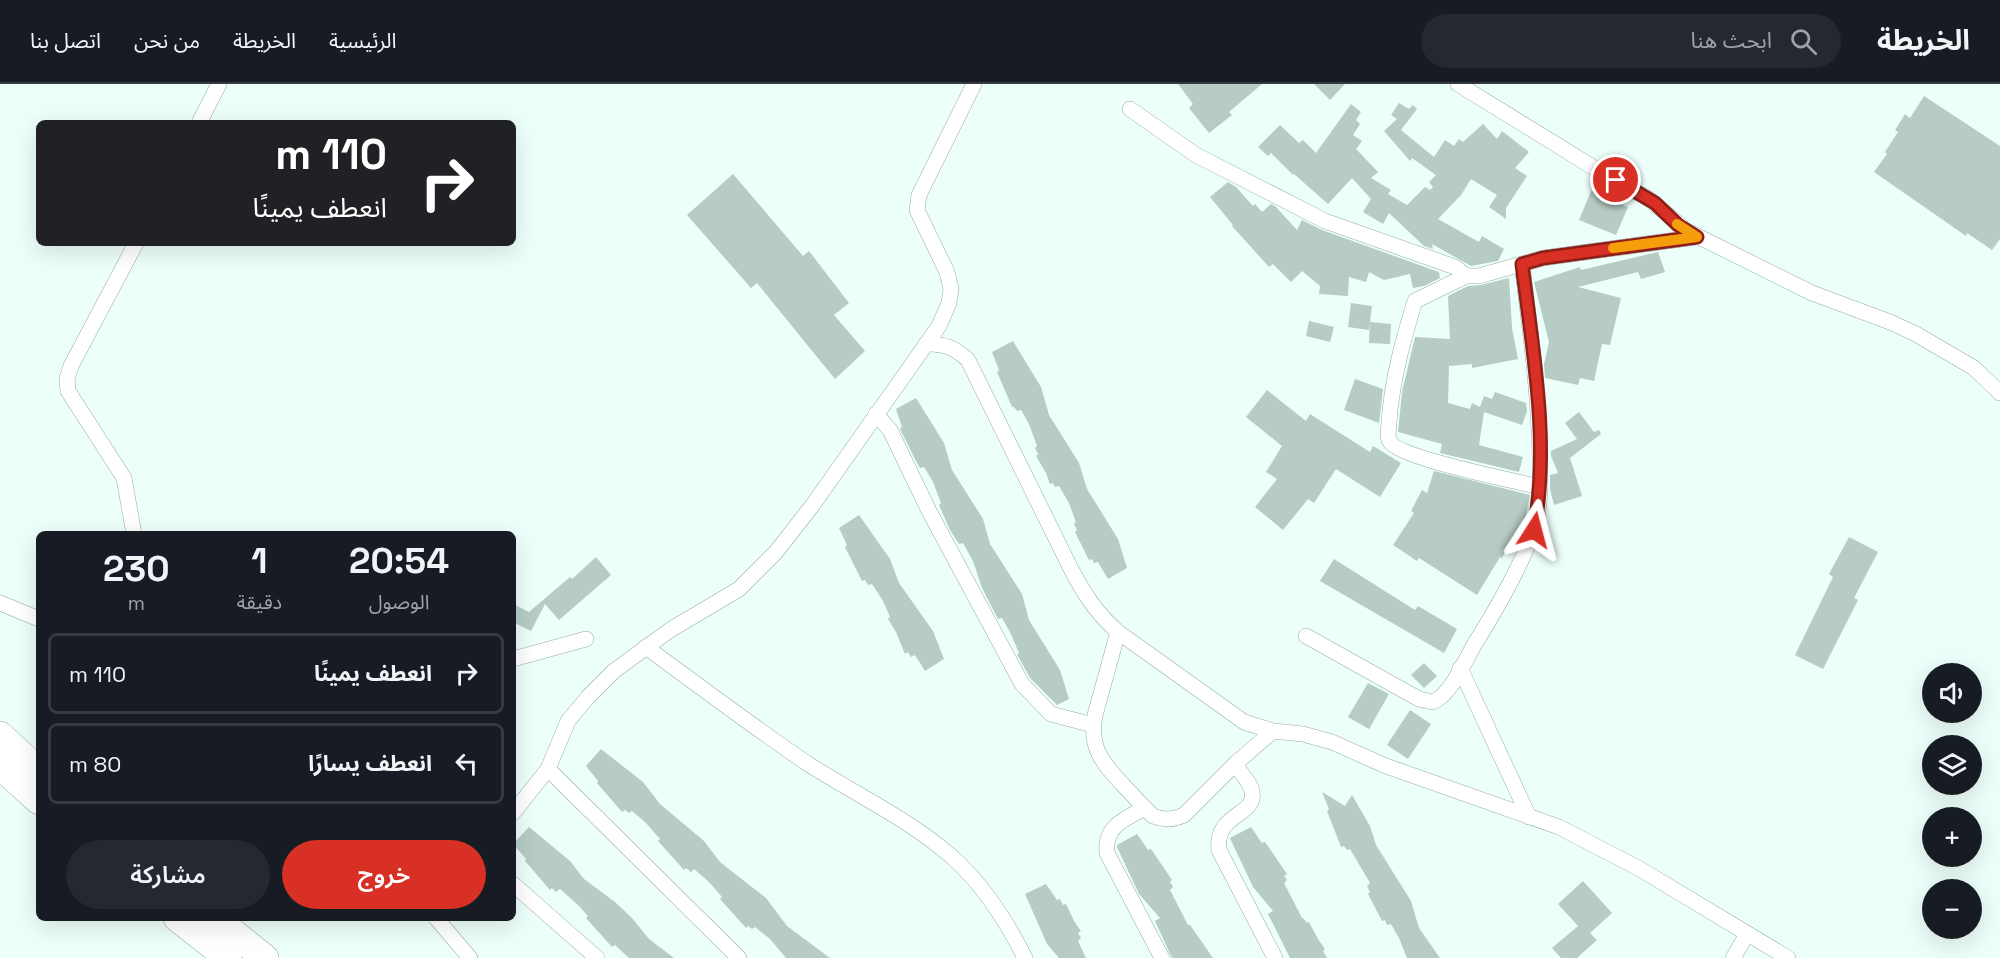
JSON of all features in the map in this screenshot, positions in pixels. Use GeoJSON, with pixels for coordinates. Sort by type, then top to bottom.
{"type":"FeatureCollection","features":[{"type":"Feature","properties":{"kind":"highway"},"geometry":{"type":"LineString","coordinates":[[0,735],[36,768]]}},
{"type":"Feature","properties":{"kind":"highway"},"geometry":{"type":"LineString","coordinates":[[0,766],[36,798]]}},
{"type":"Feature","properties":{"kind":"highway"},"geometry":{"type":"LineString","coordinates":[[181,921],[228,958]]}},
{"type":"Feature","properties":{"kind":"highway"},"geometry":{"type":"LineString","coordinates":[[219,921],[265,958]]}},
{"type":"Feature","properties":{"kind":"street"},"geometry":{"type":"LineString","coordinates":[[201,120],[219,84]]}},
{"type":"Feature","properties":{"kind":"street"},"geometry":{"type":"LineString","coordinates":[[516,809],[548,769],[568,721],[614,671],[670,630],[739,589],[768,559],[812,506],[939,326],[950,303],[951,289],[947,272],[917,210],[919,195],[974,84]]}},
{"type":"Feature","properties":{"kind":"street"},"geometry":{"type":"LineString","coordinates":[[1458,84],[1599,171],[1649,199],[1678,225],[1697,237],[1802,288],[1916,334],[1974,368],[2000,393]]}},
{"type":"Feature","properties":{"kind":"street"},"geometry":{"type":"LineString","coordinates":[[1130,109],[1196,156],[1325,221],[1455,267],[1466,276]]}},
{"type":"Feature","properties":{"kind":"street"},"geometry":{"type":"LineString","coordinates":[[1540,487],[1413,455],[1392,445],[1388,438],[1390,405],[1401,347],[1415,301],[1466,276],[1479,276],[1543,258],[1697,237]]}},
{"type":"Feature","properties":{"kind":"street"},"geometry":{"type":"LineString","coordinates":[[133,531],[124,478],[68,392],[67,379],[71,366],[134,246]]}},
{"type":"Feature","properties":{"kind":"street"},"geometry":{"type":"LineString","coordinates":[[1306,636],[1425,702],[1438,701],[1443,697],[1481,633],[1534,530],[1540,487],[1539,403],[1522,264]]}},
{"type":"Feature","properties":{"kind":"street"},"geometry":{"type":"LineString","coordinates":[[926,344],[938,343],[949,346],[968,360],[1085,596],[1102,618],[1231,714],[1273,731],[1303,734],[1332,742],[1386,766],[1559,827],[1686,895],[1788,958]]}},
{"type":"Feature","properties":{"kind":"street"},"geometry":{"type":"LineString","coordinates":[[876,414],[890,430],[929,511],[1022,684],[1051,714],[1093,725]]}},
{"type":"Feature","properties":{"kind":"street"},"geometry":{"type":"LineString","coordinates":[[0,603],[36,618]]}},
{"type":"Feature","properties":{"kind":"street"},"geometry":{"type":"LineString","coordinates":[[1118,632],[1093,725],[1095,747],[1105,766],[1153,816],[1163,820],[1184,815],[1235,764],[1273,731]]}},
{"type":"Feature","properties":{"kind":"street"},"geometry":{"type":"LineString","coordinates":[[516,658],[586,639]]}},
{"type":"Feature","properties":{"kind":"street"},"geometry":{"type":"LineString","coordinates":[[646,647],[806,762],[928,838],[952,857],[993,902],[1010,928],[1025,958]]}},
{"type":"Feature","properties":{"kind":"street"},"geometry":{"type":"LineString","coordinates":[[1460,668],[1530,817]]}},
{"type":"Feature","properties":{"kind":"street"},"geometry":{"type":"LineString","coordinates":[[1235,764],[1252,790],[1252,799],[1248,807],[1225,824],[1220,831],[1219,850],[1275,958]]}},
{"type":"Feature","properties":{"kind":"street"},"geometry":{"type":"LineString","coordinates":[[548,769],[739,958]]}},
{"type":"Feature","properties":{"kind":"street"},"geometry":{"type":"LineString","coordinates":[[1145,808],[1117,823],[1111,830],[1107,853],[1162,958]]}},
{"type":"Feature","properties":{"kind":"street"},"geometry":{"type":"LineString","coordinates":[[516,887],[597,958]]}},
{"type":"Feature","properties":{"kind":"street"},"geometry":{"type":"LineString","coordinates":[[440,921],[470,958]]}},
{"type":"Feature","properties":{"kind":"street"},"geometry":{"type":"LineString","coordinates":[[1733,958],[1748,934]]}},
{"type":"Feature","properties":{"kind":"building"},"geometry":{"type":"Polygon","coordinates":[[[1178,84],[1262,84],[1229,112],[1232,115],[1209,133],[1189,108],[1193,104],[1178,84]]]}},
{"type":"Feature","properties":{"kind":"building"},"geometry":{"type":"Polygon","coordinates":[[[1314,84],[1345,84],[1330,100],[1314,84]]]}},
{"type":"Feature","properties":{"kind":"building"},"geometry":{"type":"Polygon","coordinates":[[[1924,96],[2000,146],[2000,239],[1992,250],[1967,233],[1966,236],[1874,172],[1887,154],[1885,152],[1898,132],[1895,130],[1905,114],[1910,118],[1924,96]]]}},
{"type":"Feature","properties":{"kind":"building"},"geometry":{"type":"Polygon","coordinates":[[[1399,103],[1409,109],[1413,105],[1417,109],[1401,130],[1434,157],[1445,140],[1454,146],[1459,139],[1463,142],[1483,124],[1497,139],[1502,131],[1529,152],[1515,168],[1527,176],[1506,208],[1506,219],[1489,207],[1497,195],[1471,179],[1461,195],[1438,219],[1479,242],[1482,236],[1504,249],[1498,261],[1471,266],[1432,244],[1433,249],[1424,246],[1389,213],[1383,224],[1363,212],[1371,199],[1352,178],[1328,204],[1271,153],[1268,156],[1258,147],[1280,125],[1299,143],[1303,140],[1316,153],[1351,104],[1361,112],[1356,120],[1360,124],[1353,135],[1362,141],[1356,149],[1378,172],[1371,178],[1391,190],[1388,194],[1407,205],[1425,187],[1430,190],[1433,187],[1429,182],[1436,175],[1412,158],[1410,161],[1384,131],[1397,119],[1391,115],[1399,103]]]}},
{"type":"Feature","properties":{"kind":"building"},"geometry":{"type":"Polygon","coordinates":[[[733,174],[803,256],[809,251],[849,303],[834,315],[865,351],[835,379],[757,283],[751,288],[687,215],[733,174]]]}},
{"type":"Feature","properties":{"kind":"building"},"geometry":{"type":"Polygon","coordinates":[[[1228,182],[1262,212],[1271,204],[1275,206],[1297,230],[1302,220],[1322,230],[1439,272],[1440,278],[1424,286],[1413,288],[1410,274],[1384,280],[1369,272],[1366,282],[1349,277],[1348,296],[1319,294],[1320,286],[1302,271],[1291,282],[1273,264],[1269,267],[1232,226],[1210,197],[1228,182]]]}},
{"type":"Feature","properties":{"kind":"building"},"geometry":{"type":"Polygon","coordinates":[[[1591,191],[1628,207],[1616,235],[1579,220],[1591,191]]]}},
{"type":"Feature","properties":{"kind":"building"},"geometry":{"type":"Polygon","coordinates":[[[1658,252],[1665,272],[1641,279],[1638,272],[1578,287],[1621,298],[1610,345],[1602,344],[1594,381],[1580,378],[1578,385],[1545,378],[1544,364],[1549,342],[1534,282],[1580,267],[1581,270],[1658,252]]]}},
{"type":"Feature","properties":{"kind":"building"},"geometry":{"type":"Polygon","coordinates":[[[1509,278],[1512,328],[1518,359],[1472,368],[1472,364],[1449,366],[1448,403],[1470,409],[1472,403],[1480,407],[1484,396],[1492,399],[1495,392],[1526,403],[1527,411],[1522,425],[1484,412],[1479,445],[1523,457],[1519,472],[1440,453],[1442,444],[1398,432],[1402,392],[1415,337],[1450,339],[1448,296],[1468,286],[1509,278]]]}},
{"type":"Feature","properties":{"kind":"building"},"geometry":{"type":"Polygon","coordinates":[[[1351,303],[1372,306],[1369,330],[1348,327],[1351,303]]]}},
{"type":"Feature","properties":{"kind":"building"},"geometry":{"type":"Polygon","coordinates":[[[1309,321],[1334,327],[1330,342],[1306,336],[1309,321]]]}},
{"type":"Feature","properties":{"kind":"building"},"geometry":{"type":"Polygon","coordinates":[[[1370,322],[1391,324],[1390,344],[1369,343],[1370,322]]]}},
{"type":"Feature","properties":{"kind":"building"},"geometry":{"type":"Polygon","coordinates":[[[1013,341],[1041,387],[1049,415],[1079,463],[1087,489],[1118,539],[1127,568],[1108,579],[1098,562],[1094,563],[1092,559],[1089,560],[1075,532],[1076,522],[1069,503],[1059,486],[1055,487],[1053,483],[1050,484],[1036,456],[1037,446],[1029,424],[1021,410],[1017,411],[1012,407],[997,372],[999,370],[992,352],[1013,341]]]}},
{"type":"Feature","properties":{"kind":"building"},"geometry":{"type":"Polygon","coordinates":[[[1355,379],[1383,389],[1379,423],[1344,410],[1355,379]]]}},
{"type":"Feature","properties":{"kind":"building"},"geometry":{"type":"Polygon","coordinates":[[[1267,390],[1306,421],[1310,414],[1370,452],[1373,446],[1401,463],[1380,497],[1336,469],[1314,503],[1308,499],[1283,530],[1255,507],[1277,479],[1266,472],[1282,446],[1246,417],[1267,390]]]}},
{"type":"Feature","properties":{"kind":"building"},"geometry":{"type":"Polygon","coordinates":[[[916,398],[944,443],[952,470],[983,519],[990,544],[1022,594],[1029,620],[1060,670],[1069,699],[1057,705],[1030,678],[1017,654],[1019,653],[1011,634],[1002,618],[998,619],[982,588],[973,561],[963,543],[959,544],[950,530],[939,505],[941,503],[933,482],[924,467],[920,468],[900,429],[902,427],[896,409],[916,398]]]}},
{"type":"Feature","properties":{"kind":"building"},"geometry":{"type":"Polygon","coordinates":[[[1579,412],[1594,432],[1599,430],[1601,434],[1570,458],[1582,496],[1554,505],[1550,489],[1550,475],[1558,473],[1551,451],[1577,439],[1565,423],[1579,412]]]}},
{"type":"Feature","properties":{"kind":"building"},"geometry":{"type":"Polygon","coordinates":[[[1434,471],[1530,495],[1525,520],[1523,519],[1502,558],[1500,557],[1477,595],[1419,558],[1417,561],[1393,545],[1414,513],[1411,511],[1422,490],[1427,493],[1434,471]]]}},
{"type":"Feature","properties":{"kind":"building"},"geometry":{"type":"Polygon","coordinates":[[[859,515],[890,559],[899,583],[933,631],[944,659],[925,671],[915,655],[911,657],[908,652],[905,654],[888,619],[890,617],[883,601],[872,584],[868,585],[865,580],[862,581],[845,547],[847,545],[839,528],[859,515]]]}},
{"type":"Feature","properties":{"kind":"building"},"geometry":{"type":"Polygon","coordinates":[[[1849,537],[1878,552],[1854,598],[1858,600],[1823,669],[1795,655],[1833,577],[1829,574],[1849,537]]]}},
{"type":"Feature","properties":{"kind":"building"},"geometry":{"type":"Polygon","coordinates":[[[596,557],[611,575],[559,620],[545,604],[531,631],[516,624],[516,606],[529,612],[570,577],[572,579],[596,557]]]}},
{"type":"Feature","properties":{"kind":"building"},"geometry":{"type":"Polygon","coordinates":[[[1334,559],[1415,610],[1418,606],[1457,629],[1444,653],[1320,581],[1334,559]]]}},
{"type":"Feature","properties":{"kind":"building"},"geometry":{"type":"Polygon","coordinates":[[[1424,663],[1437,676],[1424,688],[1411,675],[1424,663]]]}},
{"type":"Feature","properties":{"kind":"building"},"geometry":{"type":"Polygon","coordinates":[[[1368,683],[1389,694],[1369,729],[1348,717],[1368,683]]]}},
{"type":"Feature","properties":{"kind":"building"},"geometry":{"type":"Polygon","coordinates":[[[1410,710],[1431,724],[1408,759],[1387,745],[1410,710]]]}},
{"type":"Feature","properties":{"kind":"building"},"geometry":{"type":"Polygon","coordinates":[[[601,749],[643,782],[660,804],[704,841],[720,862],[766,898],[787,926],[830,958],[786,958],[770,939],[755,927],[746,928],[720,899],[722,897],[709,882],[694,869],[691,872],[686,868],[684,870],[658,841],[660,839],[645,822],[632,811],[622,812],[597,783],[598,781],[586,766],[601,749]]]}},
{"type":"Feature","properties":{"kind":"building"},"geometry":{"type":"Polygon","coordinates":[[[1322,792],[1345,806],[1352,795],[1370,826],[1376,845],[1411,901],[1419,928],[1440,958],[1407,958],[1391,924],[1387,925],[1385,920],[1382,921],[1368,894],[1370,892],[1367,886],[1370,883],[1350,849],[1341,847],[1322,792]]]}},
{"type":"Feature","properties":{"kind":"building"},"geometry":{"type":"Polygon","coordinates":[[[529,827],[570,861],[584,879],[615,902],[649,939],[674,958],[629,958],[615,945],[612,947],[586,918],[588,916],[578,905],[560,889],[556,892],[552,888],[550,890],[525,861],[526,859],[516,847],[516,841],[529,827]]]}},
{"type":"Feature","properties":{"kind":"building"},"geometry":{"type":"Polygon","coordinates":[[[1251,827],[1262,843],[1265,842],[1287,874],[1284,876],[1287,880],[1284,883],[1302,918],[1307,923],[1309,922],[1325,949],[1323,951],[1327,958],[1290,958],[1268,914],[1273,911],[1253,887],[1230,838],[1251,827]]]}},
{"type":"Feature","properties":{"kind":"building"},"geometry":{"type":"Polygon","coordinates":[[[1137,834],[1148,850],[1151,849],[1172,880],[1170,882],[1173,887],[1170,890],[1188,925],[1213,958],[1172,958],[1155,921],[1160,918],[1139,894],[1117,847],[1137,834]]]}},
{"type":"Feature","properties":{"kind":"building"},"geometry":{"type":"Polygon","coordinates":[[[1583,881],[1612,913],[1590,933],[1597,940],[1577,958],[1561,958],[1552,948],[1578,926],[1558,904],[1583,881]]]}},
{"type":"Feature","properties":{"kind":"building"},"geometry":{"type":"Polygon","coordinates":[[[1046,884],[1057,900],[1060,899],[1063,905],[1066,904],[1081,931],[1078,933],[1081,938],[1078,941],[1086,958],[1059,958],[1047,944],[1025,894],[1046,884]]]}},
{"type":"Feature","properties":{"kind":"slow traffic"},"geometry":{"type":"LineString","coordinates":[[1613,248],[1697,237],[1677,224]]}},
{"type":"Feature","properties":{"kind":"route"},"geometry":{"type":"LineString","coordinates":[[1534,530],[1540,487],[1539,403],[1522,264],[1543,258],[1697,237],[1678,225],[1655,203],[1616,180]]}}]}
